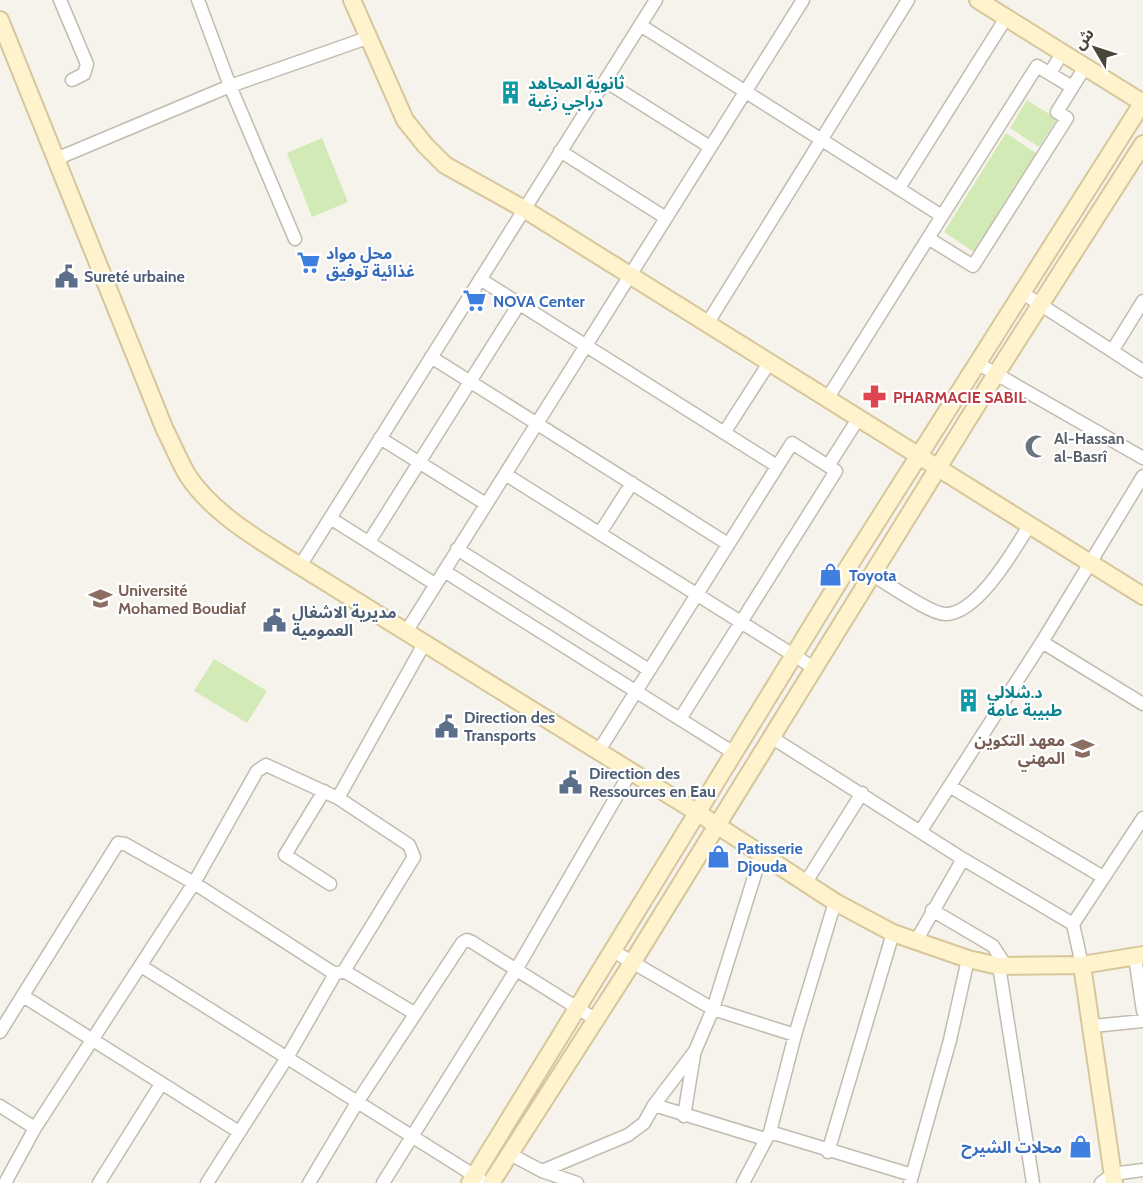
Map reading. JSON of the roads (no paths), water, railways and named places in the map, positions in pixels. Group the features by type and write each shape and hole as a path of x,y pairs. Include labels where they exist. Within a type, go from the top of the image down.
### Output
{"street":[{"path":"60,0 87,64 84,74 72,80"},
{"path":"198,0 230,86 295,239"},
{"path":"352,0 405,120 445,165 524,209 938,467 1090,565 1143,596"},
{"path":"300,566 656,0"},
{"path":"405,632 801,4 788,0"},
{"path":"707,324 908,0"},
{"path":"481,1181 576,1009 1021,292 1143,103 978,0"},
{"path":"899,188 1006,18"},
{"path":"0,20 165,430 189,477 241,527 630,773 698,813 835,902 893,933 968,959 1002,966 1082,965 1139,956 1143,1011"},
{"path":"640,25 942,216"},
{"path":"56,159 230,86 367,38"},
{"path":"1050,73 1063,52"},
{"path":"827,399 1037,66 1072,87"},
{"path":"928,238 973,266 1067,118 1057,112 1085,67"},
{"path":"605,81 710,147"},
{"path":"481,1181 510,1154 632,963 996,374 1143,144"},
{"path":"560,151 666,218"},
{"path":"480,279 777,466"},
{"path":"1021,292 1143,371"},
{"path":"1112,351 1143,301"},
{"path":"369,542 519,304"},
{"path":"431,357 728,544"},
{"path":"724,433 769,363"},
{"path":"977,363 1143,458"},
{"path":"828,466 858,418"},
{"path":"380,438 486,504"},
{"path":"598,752 792,443 836,471 680,719"},
{"path":"505,474 814,668"},
{"path":"920,832 1042,642 1143,476"},
{"path":"600,533 632,483"},
{"path":"330,518 435,584"},
{"path":"872,575 935,612 954,613 977,598 1000,573 1029,526"},
{"path":"457,549 649,670"},
{"path":"444,571 734,753"},
{"path":"1042,642 1143,704"},
{"path":"338,798 424,644"},
{"path":"771,737 920,832 1073,924"},
{"path":"4,1183 35,1128 194,883 257,771 262,766 271,767 338,798 409,845 414,857 207,1183"},
{"path":"383,1183 411,1134 516,970 630,773"},
{"path":"951,787 1103,877"},
{"path":"324,791 285,855 330,884"},
{"path":"806,882 862,793"},
{"path":"1143,818 1073,924 1093,1026 1109,1180 1143,1170"},
{"path":"0,1032 118,843 125,844 194,883 339,973 414,1013"},
{"path":"684,1116 695,1052 713,1009 761,855"},
{"path":"916,941 963,858"},
{"path":"743,1183 767,1136 835,902"},
{"path":"932,910 993,946 1002,966 1033,1183"},
{"path":"828,1152 893,933"},
{"path":"309,1183 414,1013 462,943 467,940 595,1019"},
{"path":"613,951 713,1009 795,1035"},
{"path":"654,1105 684,1116 828,1152 911,1179 950,1040 968,959"},
{"path":"141,966 288,1056 481,1181"},
{"path":"23,996 239,1132"},
{"path":"1093,1026 1143,1020"},
{"path":"542,1171 628,1135 644,1123 654,1105 695,1052"},
{"path":"99,1183 161,1084"},
{"path":"0,1106 35,1128"},
{"path":"510,1154 542,1171 577,1183"}],"place":[{"name":"ثانوية المجاهد دراجي زغبة","path":"510,92"},
{"name":"محل مواد غذائية توفيق","path":"308,262"},
{"name":"Sureté urbaine","path":"66,276"},
{"name":"NOVA Center","path":"475,301"},
{"name":"PHARMACIE SABIL","path":"875,397"},
{"name":"Al-Hassan al-Basrî","path":"1036,447"},
{"name":"Toyota","path":"831,575"},
{"name":"Université Mohamed Boudiaf","path":"100,599"},
{"name":"مديرية الاشغال العمومية","path":"274,621"},
{"name":"د.شلالي طبيبة عامة","path":"969,701"},
{"name":"Direction des Transports","path":"446,726"},
{"name":"معهد التكوين المهني","path":"1083,749"},
{"name":"Direction des Ressources en Eau","path":"571,782"},
{"name":"Patisserie Djouda","path":"719,857"},
{"name":"محلات الشيرح","path":"1080,1147"}]}
